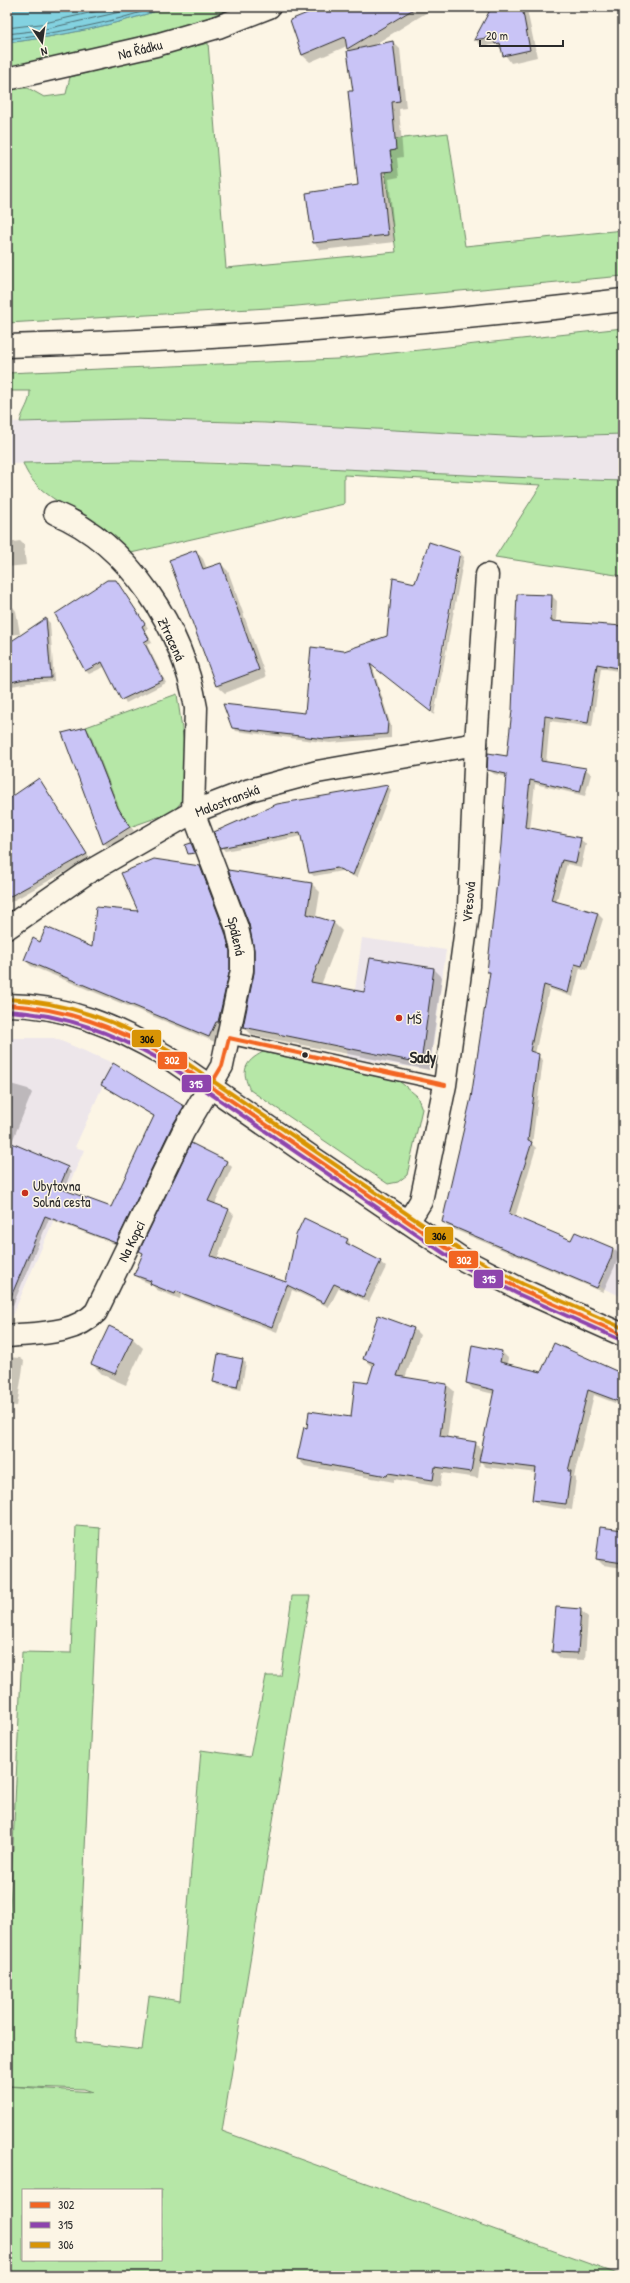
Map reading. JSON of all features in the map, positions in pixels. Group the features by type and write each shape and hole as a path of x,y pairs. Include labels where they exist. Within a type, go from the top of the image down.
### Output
{"street":[{"name":"Na Řádku","path":"7,79 156,45 218,27 269,7"},
{"path":"7,346 133,341 349,328 623,300"},
{"name":"Ztracená","path":"55,513 73,520 106,544 141,584 177,643 193,691 196,708 193,812"},
{"name":"Vřesová","path":"408,1222 421,1201 445,1085 469,906 476,744 487,575"},
{"name":"Malostranská","path":"7,928 85,874 193,812 250,790 317,772 476,744"},
{"name":"Spálená","path":"193,812 237,928 242,950 242,970 229,1038 222,1066 210,1086"},
{"path":"7,1005 58,1010 103,1023 148,1045 408,1222 490,1274 623,1335"},
{"name":"Na Kopci","path":"7,1336 63,1330 78,1326 96,1312 183,1132 210,1086"}],"lane":[{"path":"229,1038 445,1085"}],"shaded area":[{"path":"131,419 368,428 523,437 623,434 623,481 521,479 213,462 131,461 7,464 7,422"},
{"path":"362,938 446,950 430,1070 346,1057"},
{"path":"7,1038 54,1038 113,1063 75,1147 84,1150 7,1328"},
{"path":"623,1230 623,1297 600,1287"}],"green space":[{"path":"168,7 234,7 192,24 7,69 7,43 89,29"},
{"path":"208,43 226,268 396,252 385,171 393,170 390,151 395,139 448,133 465,246 623,230 623,276 286,307 7,323 7,88 28,88 44,97 66,94 70,77"},
{"path":"623,328 623,434 523,437 265,423 131,419 20,422 29,400 30,391 7,391 7,373 337,359"},
{"path":"131,461 623,481 623,576 495,557 541,485 344,475 344,504 131,553 105,529 45,493 28,474 23,463"},
{"path":"177,694 186,757 183,800 173,812 130,827 118,808 86,727"},
{"path":"263,1052 399,1081 417,1096 422,1109 407,1175 398,1182 388,1184 250,1090 245,1072 246,1068 252,1059"},
{"path":"76,1526 100,1528 76,2042 142,2050 149,1996 180,2001 201,1750 250,1757 266,1676 281,1676 292,1596 310,1596 222,2131 623,2276 7,2276 7,2086 7,1974 22,1652 71,1653","holes":["7,2086 84,2089 93,2092"]}],"water":[{"path":"7,7 168,7 89,29 7,43"}],"building":[{"path":"322,7 417,7 347,49 345,37 302,55 290,20"},
{"path":"500,7 522,7 530,50 503,56 500,43 495,44 493,37 474,40 490,10"},
{"path":"393,41 400,101 392,102 396,150 390,151 393,171 382,172 388,235 313,243 306,193 358,185 348,91 353,91 347,51"},
{"path":"429,542 460,552 431,712 370,664 388,722 387,734 325,739 232,728 223,704 305,713 311,647 344,651 387,636 393,578 415,583"},
{"path":"196,550 203,569 221,563 259,670 216,686 169,560"},
{"path":"107,580 116,580 145,624 142,626 149,639 144,642 163,680 121,700 102,662 85,671 55,614"},
{"path":"517,594 552,595 551,621 623,626 623,669 597,664 588,723 545,716 541,761 586,768 580,792 530,780 525,827 581,838 576,863 562,860 551,900 598,913 582,966 575,964 568,993 544,985 530,1051 539,1054 528,1141 532,1142 509,1214 571,1240 575,1232 613,1248 611,1258 597,1288 442,1222 471,1098 490,972 487,972 501,845 506,774 487,770 488,753 507,756 512,710"},
{"path":"46,618 51,678 24,679 7,683 7,644"},
{"path":"86,727 118,808 130,827 103,844 62,733"},
{"path":"39,778 87,854 7,898 7,800"},
{"path":"388,785 353,875 337,868 309,873 300,832 220,848 214,832 277,804"},
{"path":"191,843 195,853 188,854 185,845"},
{"path":"154,859 200,866 225,932 230,951 230,969 218,1022 216,1022 209,1037 24,960 33,938 40,942 46,927 92,947 96,907 138,911 121,873"},
{"path":"228,870 312,883 307,914 334,922 311,982 364,992 370,958 434,968 421,1063 243,1027 254,973 254,950 249,924"},
{"path":"113,1063 184,1106 172,1126 116,1243 45,1216 7,1306 7,1141 68,1167 59,1188 111,1207 154,1116 101,1085"},
{"path":"191,1143 227,1161 208,1201 229,1209 211,1256 286,1282 296,1235 304,1218 348,1239 346,1243 381,1261 363,1297 334,1284 324,1303 287,1285 272,1327 176,1291 175,1294 150,1284 151,1281 134,1275 143,1253 139,1251"},
{"path":"378,1315 414,1328 397,1376 447,1384 440,1436 476,1442 471,1472 435,1467 433,1480 388,1473 387,1476 297,1459 304,1427 307,1428 309,1411 351,1417 355,1381 368,1383 374,1363 363,1359"},
{"path":"109,1326 133,1337 115,1374 91,1364"},
{"path":"554,1343 623,1374 623,1403 588,1390 568,1471 571,1471 566,1504 532,1500 536,1468 479,1461 494,1390 466,1383 472,1345 502,1351 500,1362 541,1372"},
{"path":"218,1354 243,1359 237,1387 213,1382"},
{"path":"600,1527 623,1530 623,1563 596,1559"},
{"path":"556,1607 581,1609 578,1653 552,1652"}],"transit line":[{"name":"306","path":"7,999 50,1004 71,1009 111,1022 150,1040 169,1051 467,1255 523,1284 623,1328"},
{"name":"302","path":"7,1005 50,1010 90,1021 128,1036 166,1056 464,1260 520,1289 623,1335"},
{"name":"315","path":"7,1011 48,1016 88,1027 126,1042 163,1061 461,1265 518,1294 621,1340"},
{"name":"302","path":"210,1086 222,1066 229,1038 445,1085"}],"place":[{"name":"MŠ","path":"399,1018"},
{"name":"Ubytovna Solná cesta","path":"25,1193"}],"district":[{"name":"Sady","path":"423,1057"}]}
